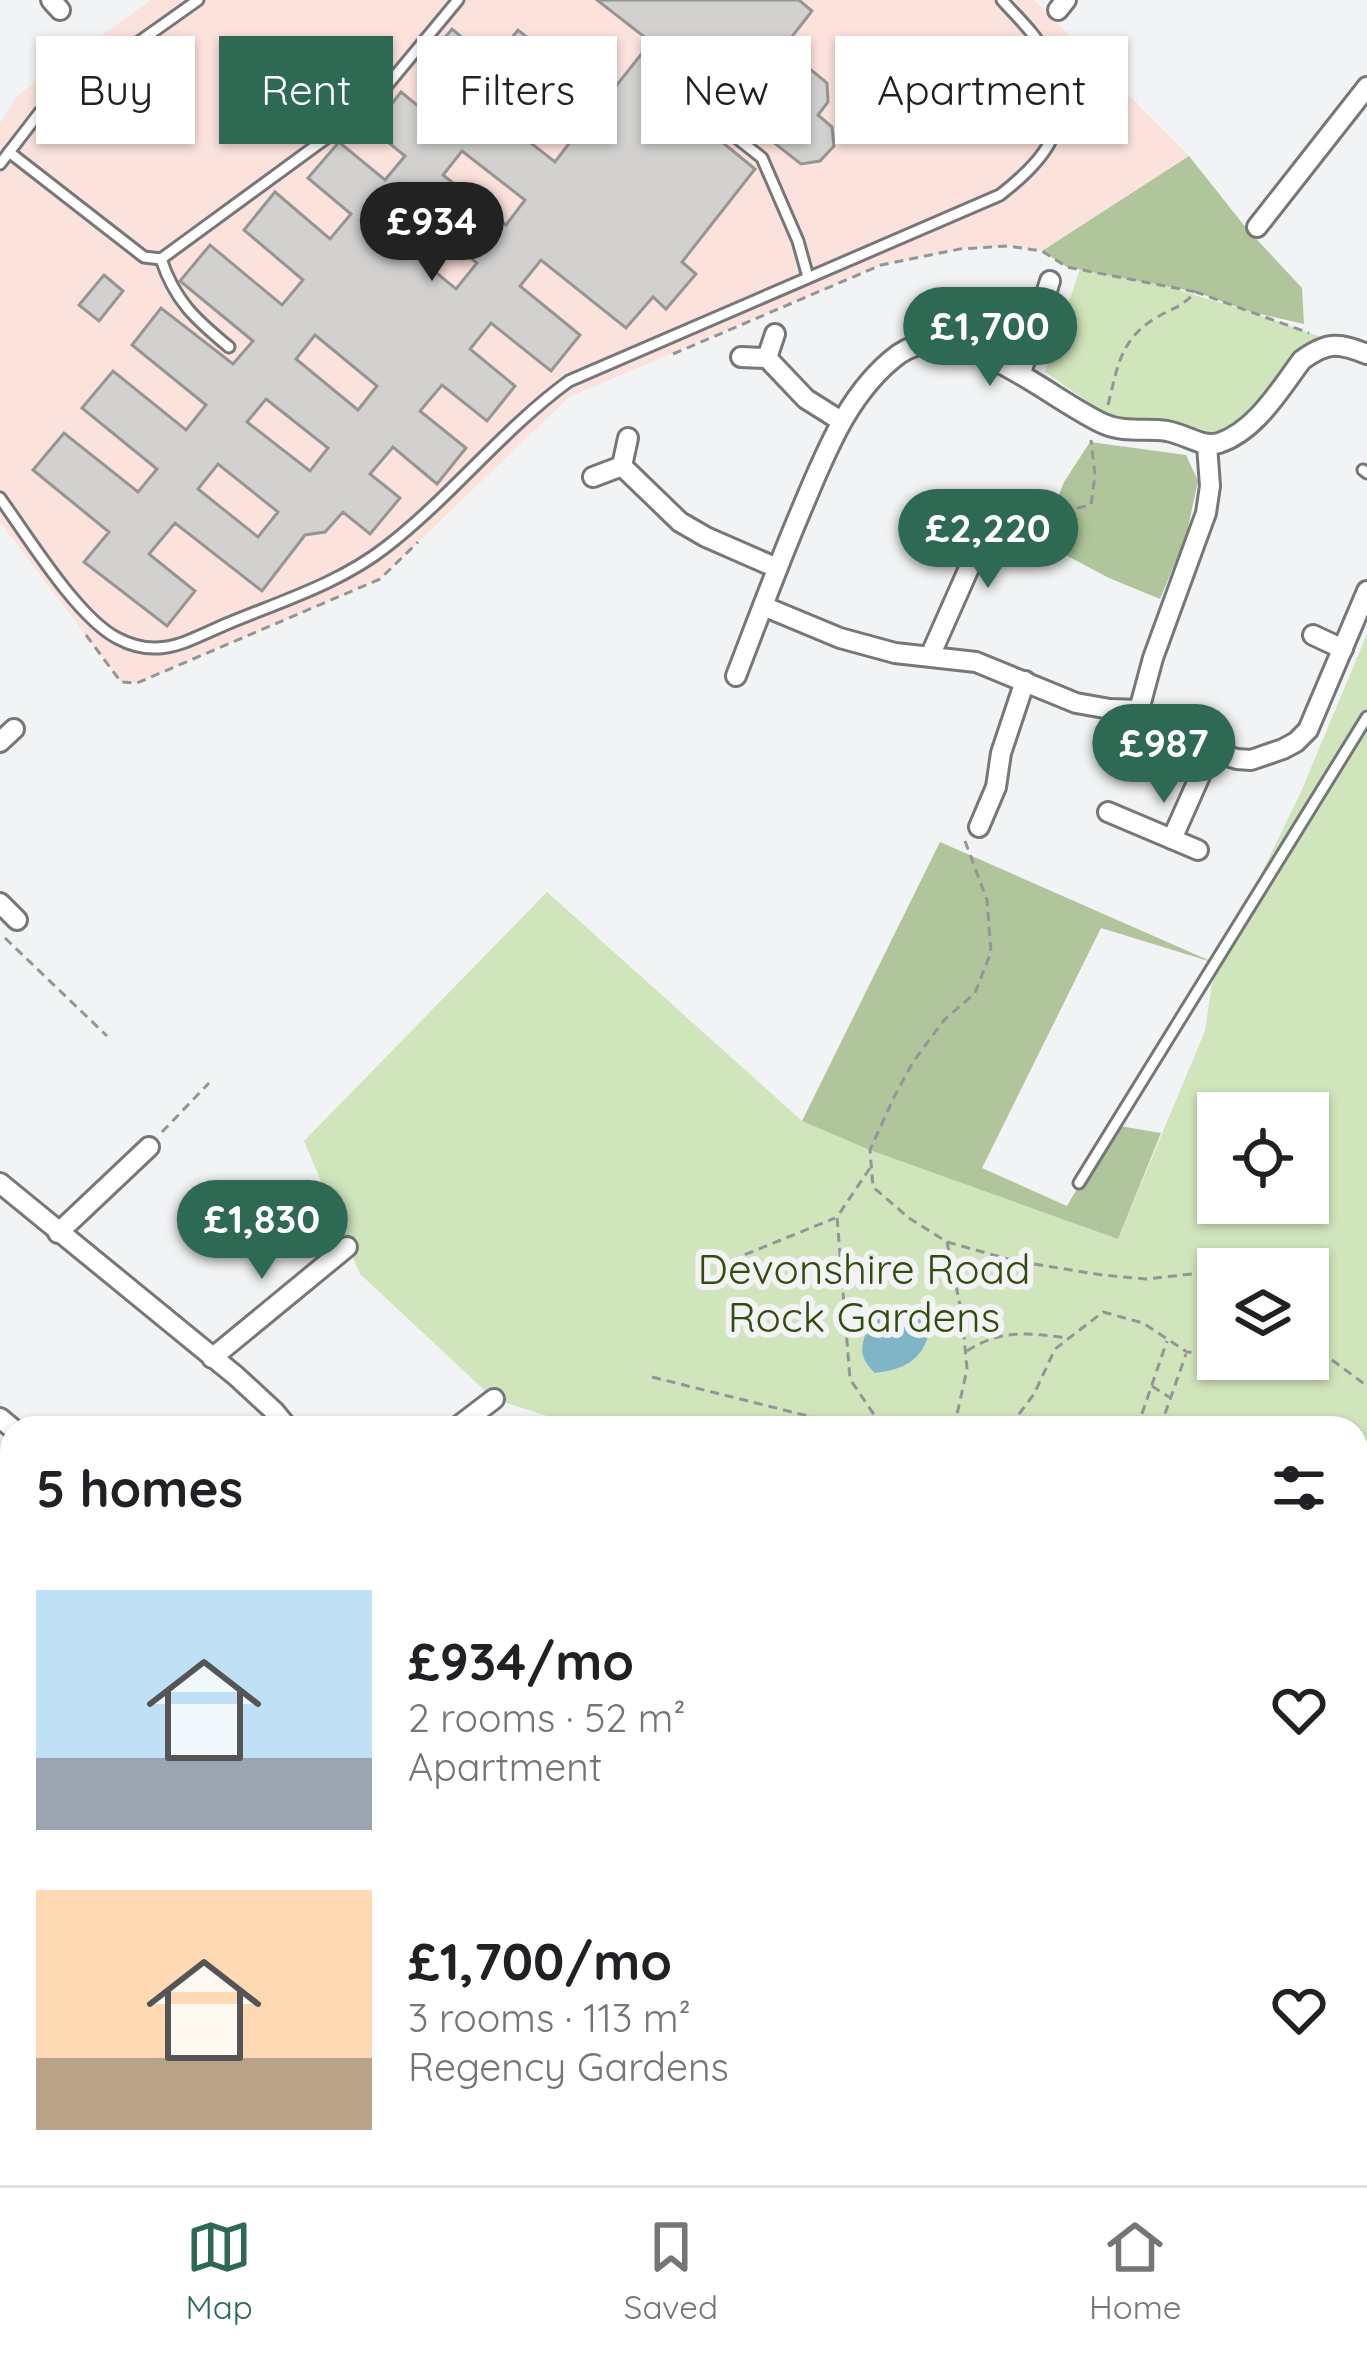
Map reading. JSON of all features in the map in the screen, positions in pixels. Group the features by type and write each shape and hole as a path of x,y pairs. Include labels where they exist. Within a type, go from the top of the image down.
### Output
{"street":[{"path":"1257,227 1367,87"},
{"path":"1021,373 1050,281"},
{"path":"767,358 775,334"},
{"path":"736,676 841,421 876,375 902,352 926,344 952,346 1021,373 1100,423 1166,431 1207,445 1244,429 1311,353 1339,344 1367,355"},
{"path":"741,357 767,358 806,399 841,421"},
{"path":"622,466 628,438"},
{"path":"1139,710 1206,513 1210,486 1207,445"},
{"path":"622,466 680,523 777,568"},
{"path":"592,477 622,466"},
{"path":"930,656 997,505"},
{"path":"763,606 840,638 895,653 976,662 1076,703 1139,710 1210,751 1251,760 1296,742 1308,730 1367,591"},
{"path":"1313,635 1343,649"},
{"path":"971,831 996,787 1001,753 1024,682"},
{"path":"1172,838 1210,751"},
{"path":"1108,812 1198,850"},
{"path":"0,903 17,920"},
{"path":"58,1232 149,1147"},
{"path":"0,1184 236,1376 278,1416"},
{"path":"212,1358 347,1247"},
{"path":"472,1416 494,1400"}],"lane":[{"path":"0,164 40,112 198,0"},
{"path":"9,152 144,257 161,259 351,120 385,88 458,0"},
{"path":"0,499 86,615 112,636 141,649 174,647 346,574 385,548 534,407 569,382 1000,195 1024,177 1042,157 1059,123 1060,95 1045,51 1002,0"},
{"path":"744,144 762,158 798,241 808,277"},
{"path":"161,259 170,284 191,316 229,347"},
{"path":"1078,1183 1367,717"}],"path":[{"path":"657,360 881,265 960,249 1008,246 1042,251 1067,267 1196,292 1339,344"},
{"path":"997,505 1020,514 1045,515 1091,505 1095,475 1090,442 1108,408 1123,348 1153,319 1180,308 1196,292"},
{"path":"81,629 121,682 137,683 380,578 430,530"},
{"path":"971,831 987,900 991,952 975,993 944,1020 903,1080 870,1150 873,1186 946,1243 1015,1261 1102,1274 1146,1279 1197,1277"},
{"path":"17,920 5,938 107,1036"},
{"path":"149,1147 208,1083"},
{"path":"717,1266 837,1217 871,1167"},
{"path":"837,1217 850,1379 875,1416"},
{"path":"946,1243 962,1315 967,1369 957,1416"},
{"path":"1018,1416 1034,1394 1055,1349 1103,1312 1143,1323 1187,1352 1197,1352"},
{"path":"965,1352 981,1342 1020,1331 1069,1338"},
{"path":"1141,1416 1167,1341"},
{"path":"1164,1416 1187,1352"},
{"path":"1329,1358 1367,1386"},
{"path":"652,1377 808,1416"},
{"path":"1151,1386 1171,1398"}],"shaded area":[{"path":"151,0 1034,0 1070,36 835,36 835,144 1128,144 1128,95 1189,156 1042,251 1008,246 960,249 881,265 569,397 380,579 137,683 121,682 0,522 0,123 18,95 36,82 36,144 195,144 195,36 101,36"}],"green space":[{"path":"1189,156 1302,288 1304,324 1196,292 1067,267 1042,251"},
{"path":"1080,269 1165,286 1324,338 1293,357 1257,407 1213,433 1166,419 1125,420 1101,411 1045,372"},
{"path":"1090,442 1186,455 1198,481 1186,537 1160,599 1028,535 1020,515 1052,513 1064,482"},
{"name":"Devonshire Road Rock Gardens","path":"1367,634 1367,1416 547,1416 494,1399 360,1274 304,1141 547,892 802,1121 1118,1239 1205,1031 1212,984"},
{"path":"940,842 1215,963 1101,928 982,1168 1067,1206 1114,1125 1161,1133 1118,1239 802,1121"}],"water":[{"path":"901,1308 913,1309 929,1333 926,1343 910,1362 875,1373 862,1350 869,1324"}],"building":[{"path":"597,0 799,0 812,11 792,36 643,36"},
{"path":"641,55 641,144 725,144 755,169 682,262 696,274 666,309 653,297 626,328 541,260 520,286 580,335 551,371 491,323 470,349 515,386 487,421 442,385 420,411 466,448 437,484 393,447 370,474 400,498 370,534 343,512 325,532 305,535 262,591 175,523 149,554 195,591 167,626 84,562 109,532 33,470 64,433 138,492 157,469 82,408 113,371 186,430 206,405 132,345 161,308 233,364 253,341 180,281 210,245 282,305 303,280 244,230 275,192 330,239 351,214 308,178 341,144 385,180 405,156 390,144 393,102 401,92 417,105 417,144 532,144 555,162 569,144 617,144 617,85","holes":["462,151 525,200 506,225 443,175","415,213 477,263 456,289 394,238","315,335 377,386 358,410 296,359","266,399 328,448 310,471 247,422","218,464 278,512 258,537 198,489"]},
{"path":"811,70 827,83 828,102 818,115 832,127 834,146 820,161 801,164 776,144 811,144"},
{"path":"104,275 123,291 99,321 79,305"}]}
